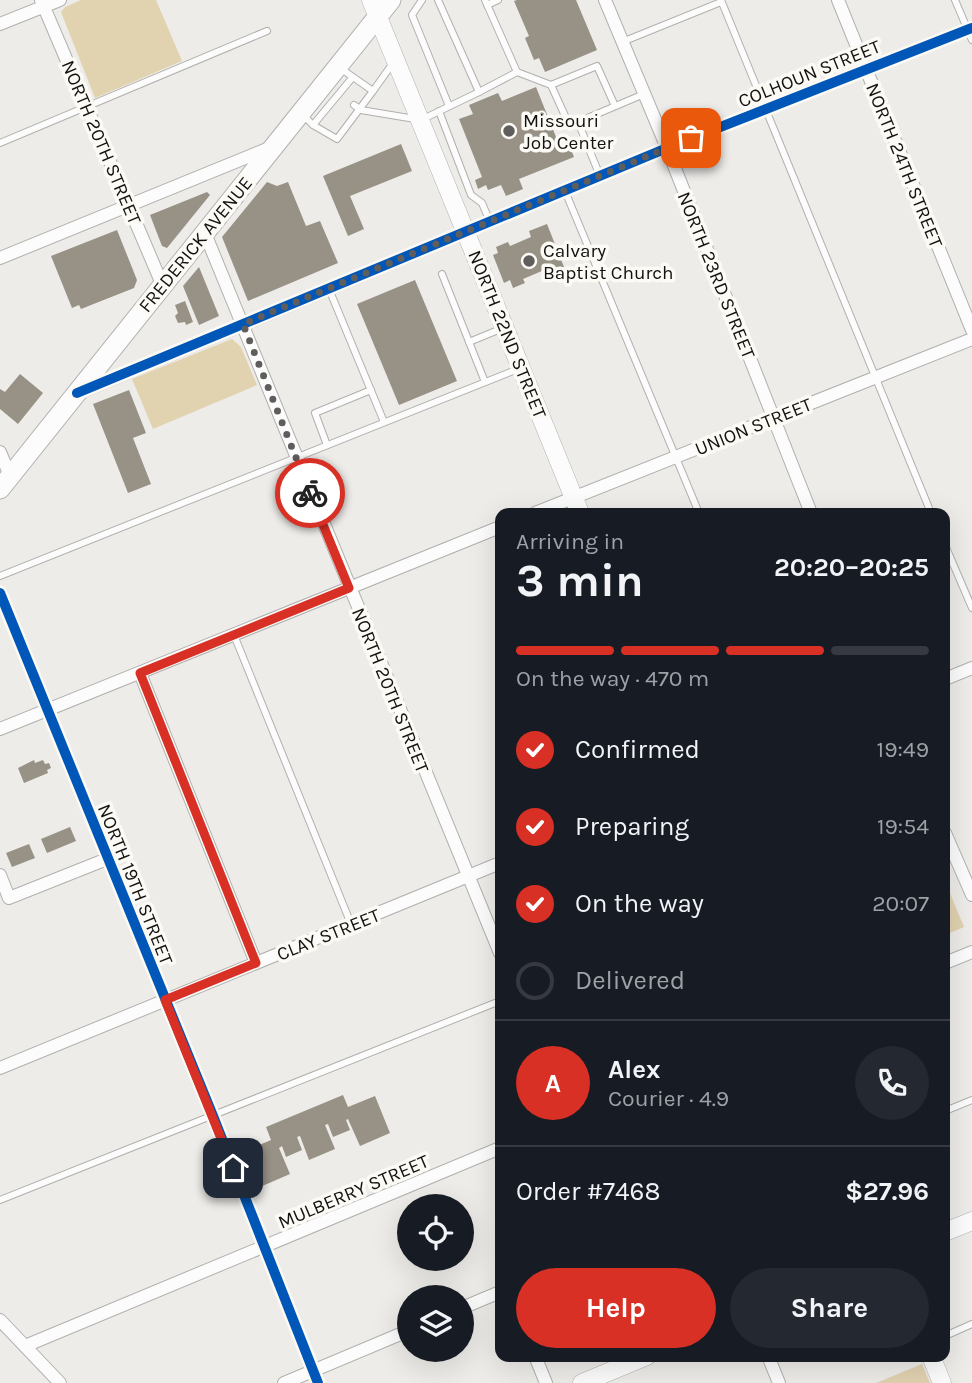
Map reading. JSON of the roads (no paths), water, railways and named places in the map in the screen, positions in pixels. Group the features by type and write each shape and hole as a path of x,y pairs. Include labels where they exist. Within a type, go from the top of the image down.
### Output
{"main road":[{"name":"FREDERICK AVENUE","path":"5,482 274,146 307,119 345,72 375,9 391,0"},
{"name":"NORTH 22ND STREET","path":"375,9 577,505"},
{"path":"950,1230 972,1221"},
{"path":"582,1383 633,1362"},
{"path":"933,1362 942,1383"}],"street":[{"path":"0,24 43,3 60,0"},
{"name":"NORTH 23RD STREET","path":"605,0 667,148 809,508"},
{"name":"NORTH 24TH STREET","path":"838,0 972,330"},
{"name":"NORTH 20TH STREET","path":"43,3 162,284"},
{"name":"COLHOUN STREET","path":"77,393 667,148 866,69 970,33"},
{"path":"0,258 274,146"},
{"name":"NORTH 20TH STREET","path":"204,232 495,941"},
{"name":"UNION STREET","path":"577,505 676,457 972,339"},
{"path":"0,452 5,482"},
{"path":"0,729 495,529"},
{"name":"NORTH 19TH STREET","path":"0,593 316,1377"},
{"path":"950,677 972,668"},
{"path":"140,673 256,963"},
{"path":"950,844 972,895"},
{"path":"0,875 9,898 107,859"},
{"name":"CLAY STREET","path":"0,1068 495,865"},
{"path":"950,961 972,952"},
{"name":"MULBERRY STREET","path":"25,1346 495,1150"},
{"path":"474,1303 495,1294"},
{"path":"0,1320 60,1383"},
{"path":"284,1383 316,1377 397,1336"},
{"path":"537,1362 545,1383"},
{"path":"770,1362 779,1383"}],"lane":[{"path":"422,0 412,16 449,106"},
{"path":"438,0 479,92"},
{"path":"498,0 486,3 517,72 551,85 597,66 615,106"},
{"path":"955,0 970,33"},
{"path":"622,42 721,1 929,508"},
{"path":"0,143 267,31"},
{"path":"307,119 337,139 347,120 373,91 396,59"},
{"path":"307,119 331,108 341,96 345,72 373,91"},
{"path":"357,108 421,120 517,72"},
{"path":"551,85 566,118 578,122 644,94"},
{"path":"439,111 471,195 482,203 490,222"},
{"path":"578,122 600,176"},
{"path":"565,191 697,508"},
{"path":"442,274 485,382"},
{"path":"329,289 384,422"},
{"path":"469,342 505,327"},
{"path":"0,576 522,368"},
{"path":"327,444 315,413 371,390"},
{"path":"950,557 972,608"},
{"path":"234,635 351,924"},
{"path":"0,1200 495,1003"},
{"path":"950,1109 972,1100"},
{"path":"950,1334 972,1324"}],"place":[{"name":"Missouri Job Center","path":"509,131"},
{"name":"Calvary Baptist Church","path":"529,261"}]}
